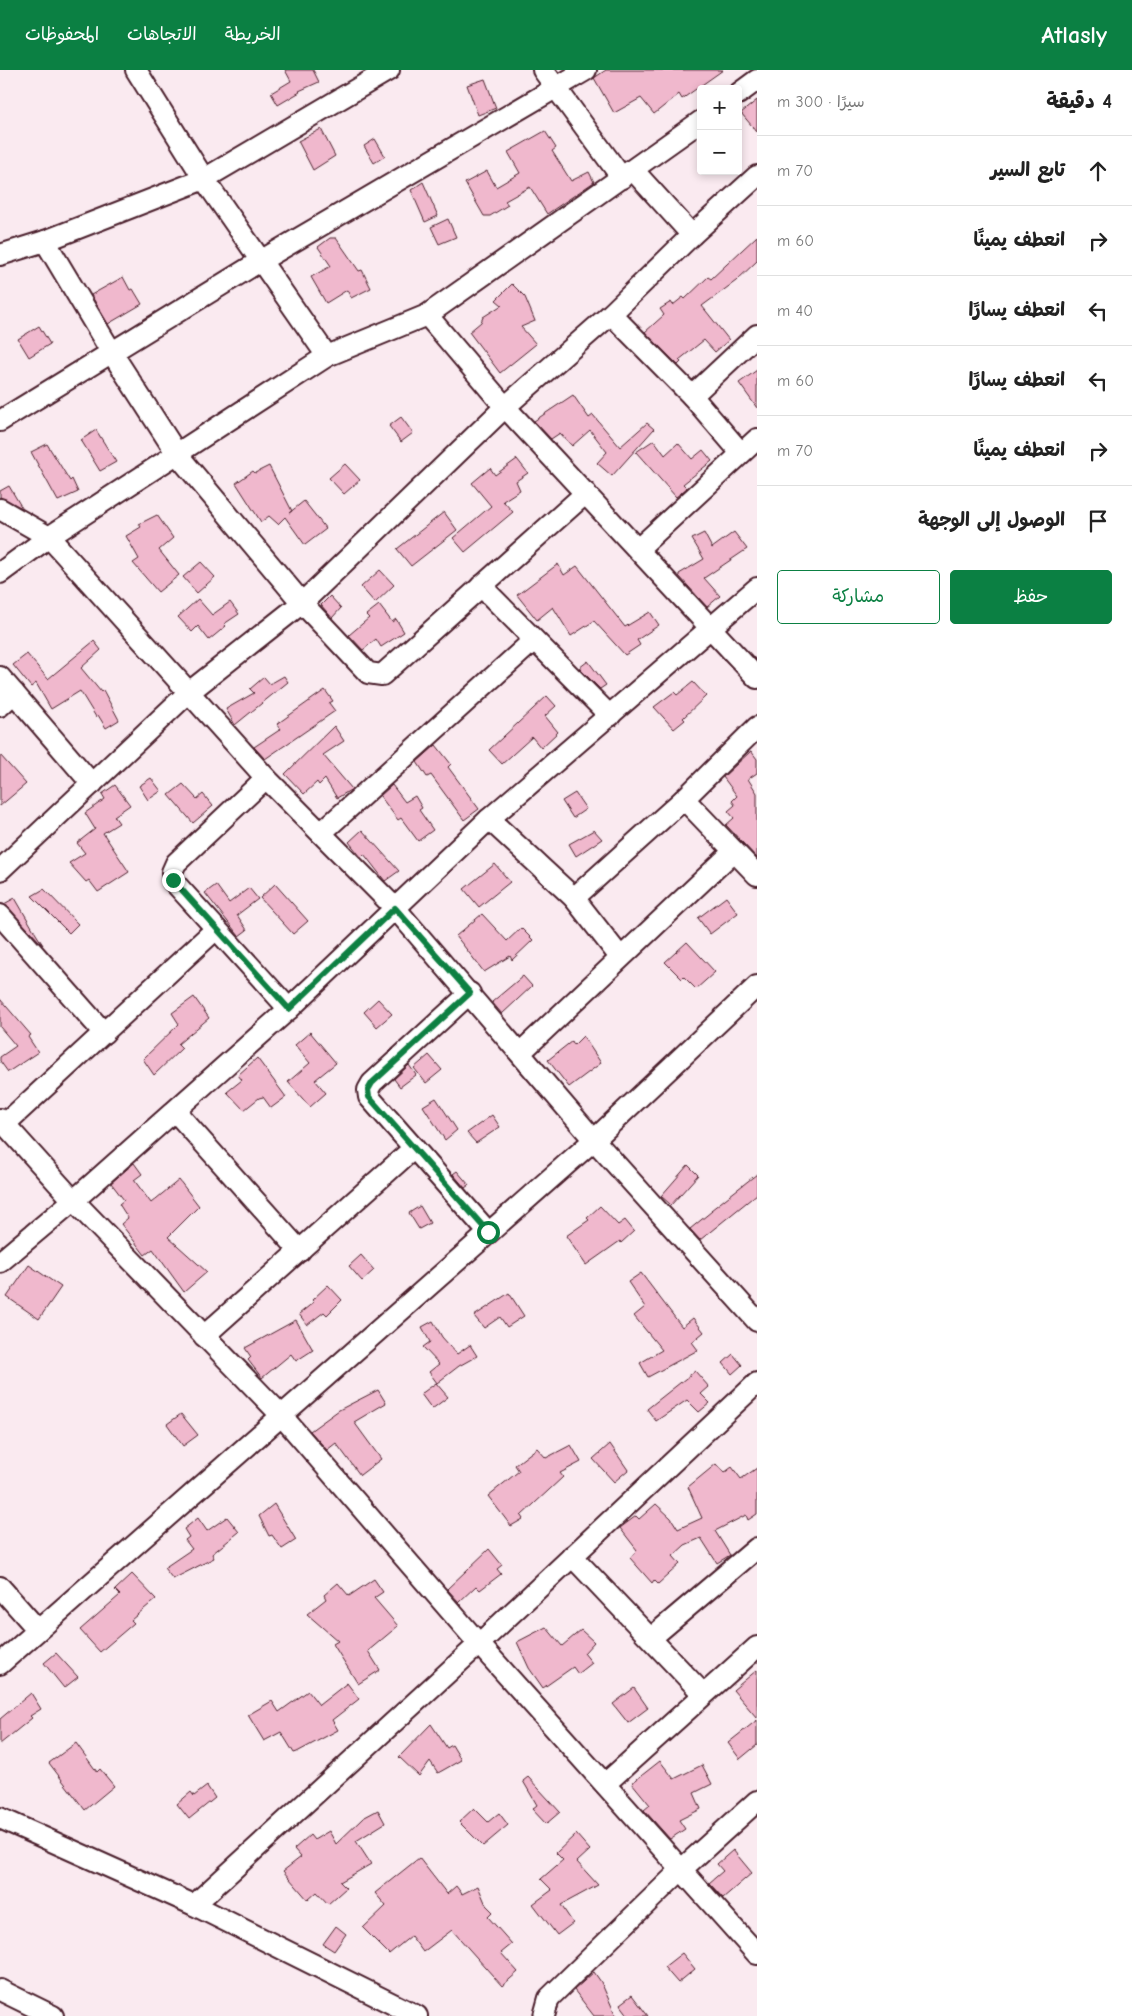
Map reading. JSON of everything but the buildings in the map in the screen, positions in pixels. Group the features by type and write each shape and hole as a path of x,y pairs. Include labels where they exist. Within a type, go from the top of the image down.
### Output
{"street":[{"path":"136,70 204,179 327,356"},
{"path":"0,255 45,241 204,179 388,70"},
{"path":"543,70 555,88 627,174 692,234"},
{"path":"0,421 262,260 586,70"},
{"path":"742,91 757,80"},
{"path":"0,573 49,538 327,356 427,315 697,124"},
{"path":"0,870 188,693 302,603 505,407 611,314 692,234 757,176"},
{"path":"45,241 112,353 177,454 302,603 368,673 382,675 586,493"},
{"path":"611,314 692,396 741,453"},
{"path":"427,315 505,407 757,678"},
{"path":"692,396 754,344"},
{"path":"638,549 757,439"},
{"path":"0,509 49,538 266,778 395,908 470,993 594,1140 757,1321"},
{"path":"481,586 610,716"},
{"path":"0,1262 289,1009 489,818 711,630 757,588"},
{"path":"321,833 534,640"},
{"path":"0,677 7,700 92,784"},
{"path":"574,898 684,799 757,727"},
{"path":"266,778 176,863 172,872 173,880 289,1009"},
{"path":"684,799 757,875"},
{"path":"489,818 574,898 620,957"},
{"path":"520,1053 734,850"},
{"path":"0,915 104,1033"},
{"path":"216,929 104,1033 2,1122 73,1200 281,1415 479,1644 757,1954"},
{"path":"0,1664 594,1140 757,986"},
{"path":"470,993 372,1083 368,1090 369,1097 488,1232"},
{"path":"175,1110 300,1251"},
{"path":"204,1336 414,1148"},
{"path":"194,1905 479,1644 757,1383"},
{"path":"651,1638 757,1548"},
{"path":"572,1556 703,1694"},
{"path":"0,1587 38,1630"},
{"path":"605,1784 757,1647"},
{"path":"544,2016 549,1998 682,1869 757,1801"},
{"path":"0,1818 194,1905 417,2016"},
{"path":"0,1990 53,2016"}],"route":[{"path":"173,880 289,1009 395,908 470,993 372,1083 368,1090 369,1097 488,1232"}]}
